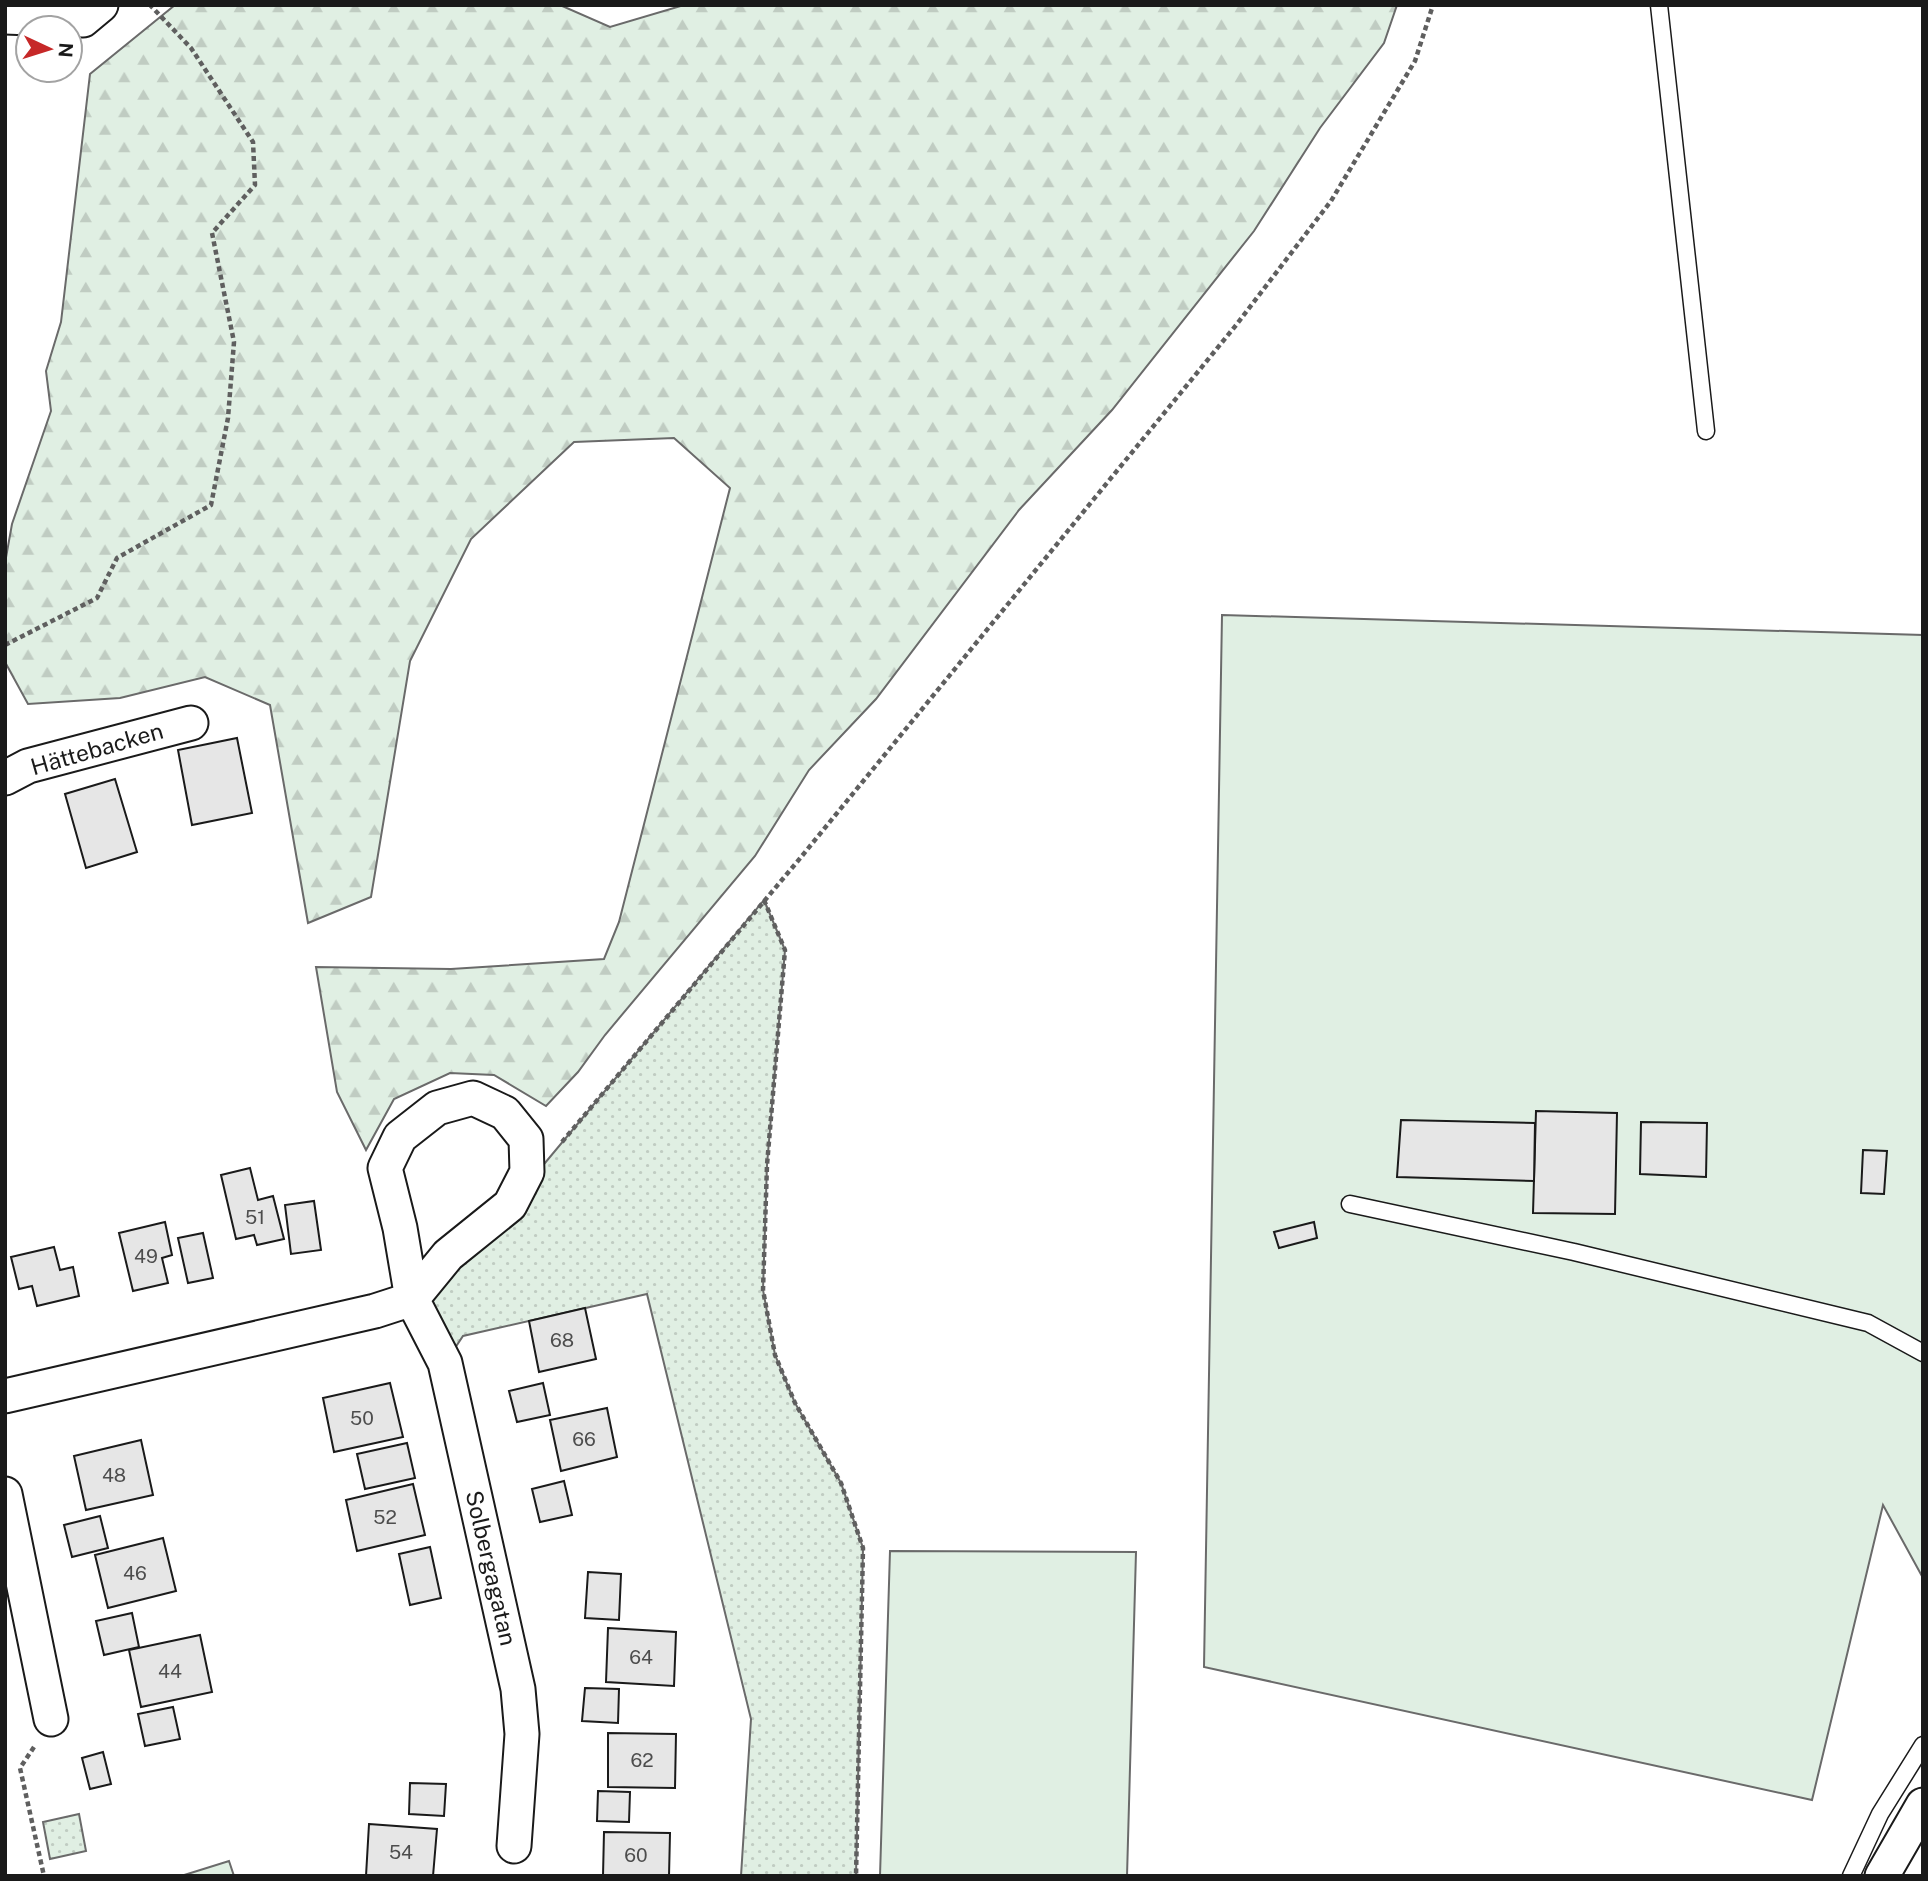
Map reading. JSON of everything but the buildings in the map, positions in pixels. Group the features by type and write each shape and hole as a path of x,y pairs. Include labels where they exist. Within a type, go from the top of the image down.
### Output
{"street":[{"path":"5,17 82,20 101,5"},
{"name":"Hättebacken","path":"5,778 29,766 191,723"},
{"name":"Solbergagatan","path":"412,1299 448,1255 510,1205 527,1172 526,1139 505,1113 473,1098 437,1108 400,1137 385,1168 400,1228 412,1299 445,1363 518,1689 522,1734 514,1846"},
{"path":"5,1395 375,1311 412,1299"},
{"path":"5,1494 51,1719"},
{"path":"1882,1876 1923,1805"}],"lane":[{"path":"1659,5 1706,431"},
{"path":"1349,1204 1574,1252 1868,1323 1923,1353"},
{"path":"1852,1876 1880,1814 1923,1745"}],"path":[{"path":"5,645 97,598 117,558 211,505 228,418 234,342 212,233 255,185 253,142 191,48 149,5"},
{"path":"561,1143 1237,324 1331,201 1415,61 1433,5"},
{"path":"764,900 785,950 767,1165 763,1290 775,1355 795,1403 841,1483 863,1548 856,1876"},
{"path":"44,1876 20,1768 51,1719"}],"green space":[{"path":"175,5 560,5 610,27 684,5 1397,5 1384,43 1320,128 1254,231 1112,410 1019,510 876,699 809,770 755,856 605,1035 578,1072 546,1106 494,1075 450,1073 394,1099 366,1150 337,1092 316,967 451,969 604,959 619,922 730,488 674,438 574,442 471,539 410,661 371,897 308,923 270,705 205,677 120,698 28,704 5,662 5,563 12,524 51,411 46,371 61,322 90,74"},
{"path":"1222,615 1923,635 1923,1578 1883,1505 1812,1800 1204,1667"},
{"path":"764,900 785,950 767,1165 763,1290 775,1355 795,1403 841,1483 863,1548 856,1876 741,1876 751,1719 647,1294 463,1336 445,1363 412,1299 510,1205"},
{"path":"890,1551 1136,1552 1127,1876 880,1876"},
{"path":"79,1814 86,1851 50,1859 43,1822"},
{"path":"229,1861 234,1876 181,1876"}]}
